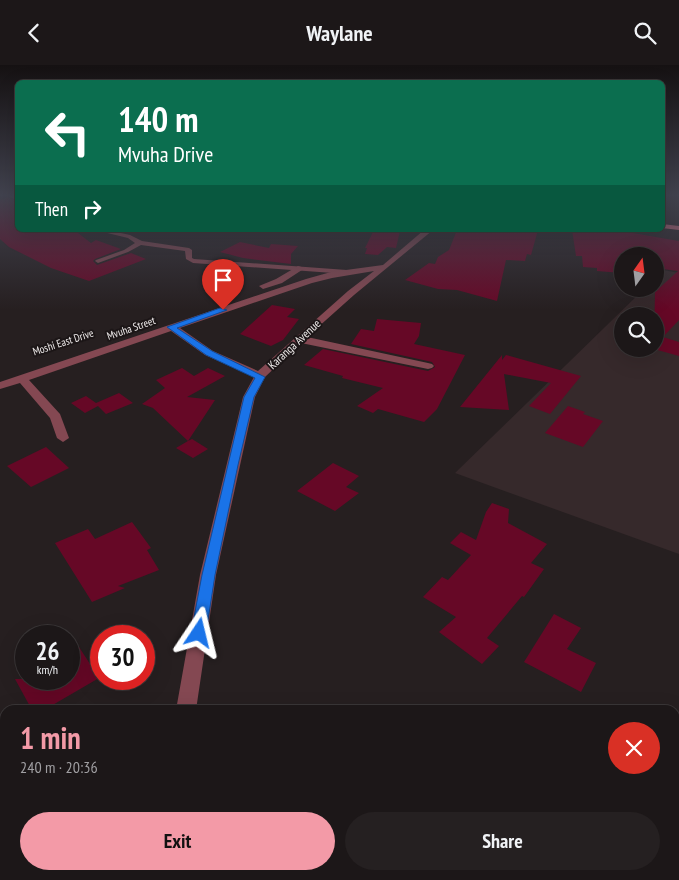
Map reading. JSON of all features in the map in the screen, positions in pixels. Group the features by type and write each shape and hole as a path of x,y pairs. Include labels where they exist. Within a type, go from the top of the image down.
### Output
{"street":[{"name":"Karanga Avenue","path":"187,705 208,575 249,397 260,377 299,339 350,293 424,234"},
{"name":"Mvuha Street","path":"0,386 310,281 347,272 386,266"},
{"name":"Moshi East Drive","path":"0,376 279,281 301,268"},
{"path":"171,327 209,353 260,377"},
{"path":"299,339 428,365"},
{"path":"22,379 56,417 63,438"}],"lane":[{"path":"116,234 130,237 140,243 187,249 189,250 189,259 193,261 347,272"},
{"path":"98,261 126,251 140,243"}],"shaded area":[{"path":"664,270 679,273 679,554 455,473 614,318 614,357 664,357 664,307 626,307 636,297 664,297"}],"building":[{"path":"0,234 79,234 91,243 96,240 121,249 95,259 93,261 97,265 131,253 146,259 89,281 51,268 9,247 0,239"},
{"path":"372,234 399,234 396,248 387,247 378,255 365,254 367,248 365,248"},
{"path":"455,234 537,234 531,255 527,254 525,261 506,260 497,301 457,290 438,289 405,280 429,263 435,264 438,257 449,250"},
{"path":"573,234 638,234 679,241 679,320 664,336 664,307 655,307 655,297 664,297 664,284 678,271 664,269 664,247 614,247 614,272 597,271 597,268 583,267 582,256 576,256"},
{"path":"240,242 269,248 271,244 298,246 291,254 291,264 243,258 220,252"},
{"path":"272,305 295,309 287,317 299,319 283,340 271,346 240,334"},
{"path":"377,319 421,323 419,336 414,344 465,355 437,409 424,422 378,409 373,413 357,406 383,388 342,378 343,376 304,365 323,349 428,371 435,367 432,362 351,344 361,329 374,331"},
{"path":"664,337 679,342 679,356 664,352"},
{"path":"502,355 502,360 506,355 581,376 550,414 529,406 551,383 504,374 509,410 460,407"},
{"path":"182,368 194,376 208,368 225,376 187,397 215,400 188,441 153,408 142,404 165,388 156,380"},
{"path":"119,393 133,403 106,414 98,406 85,413 71,403 86,396 96,403"},
{"path":"568,406 603,421 583,447 545,433"},
{"path":"192,439 208,449 193,458 176,448"},
{"path":"46,447 69,468 31,487 7,466"},
{"path":"333,463 359,476 346,487 359,493 335,511 297,491"},
{"path":"492,503 509,509 508,523 547,544 531,563 544,569 524,597 522,596 487,638 499,646 482,664 439,632 456,617 423,597 442,577 448,580 471,555 450,543 461,532 476,540 486,512"},
{"path":"132,522 151,548 147,550 159,570 118,586 125,588 92,602 55,543 88,529 95,539"},
{"path":"554,614 581,628 567,649 596,663 581,692 524,662"},
{"path":"80,649 90,664 90,683 80,689"},
{"path":"21,690 78,690 53,705 29,705"}],"route":[{"path":"199,633 208,575 232,465 249,397 260,377 209,353 171,327 223,310"}]}
